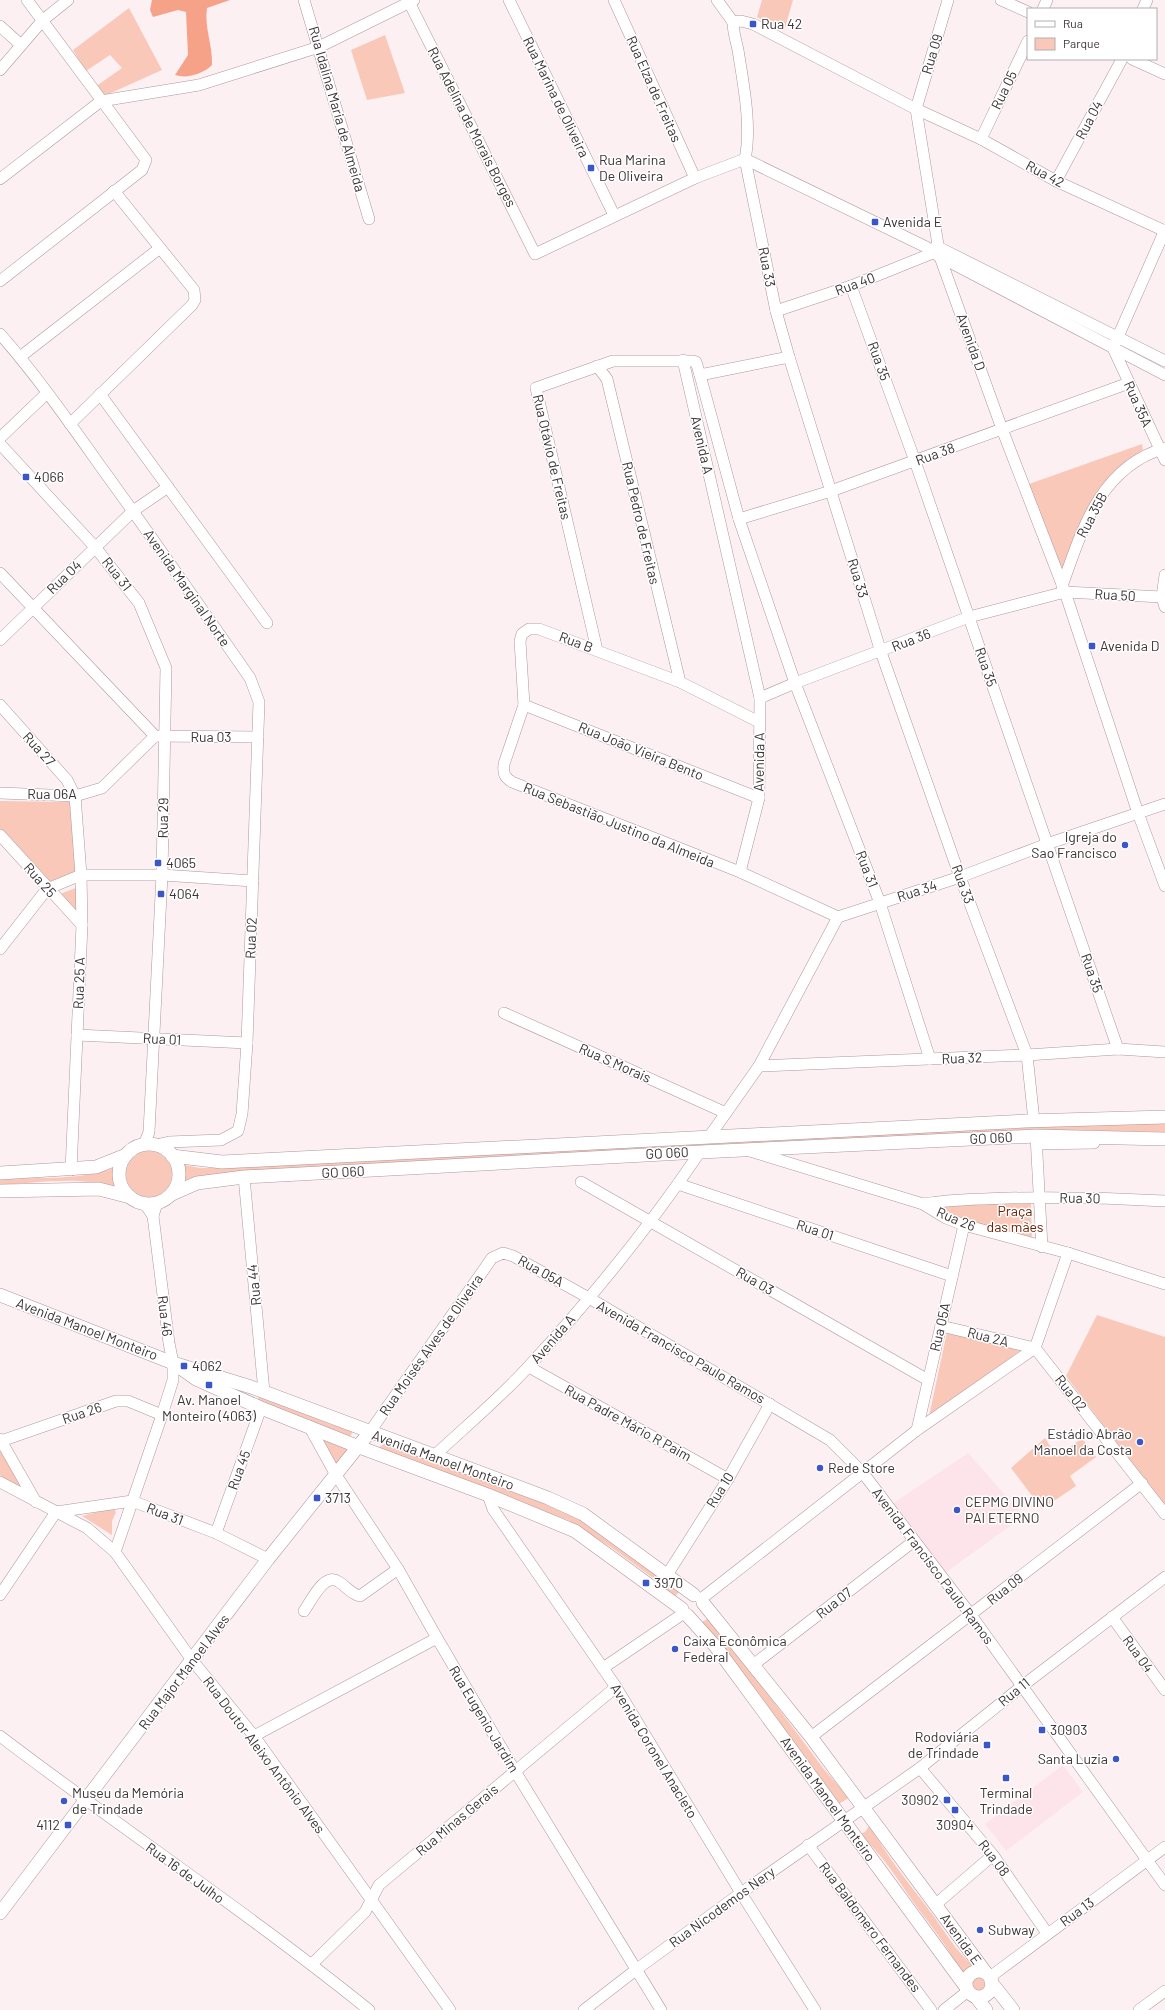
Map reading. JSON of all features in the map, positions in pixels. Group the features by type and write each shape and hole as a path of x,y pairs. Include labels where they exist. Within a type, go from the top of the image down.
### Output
{"main road":[{"name":"GO 060","path":"170,1150 222,1162 1034,1121 1165,1117"},
{"name":"GO 060","path":"172,1194 197,1183 244,1177 747,1150 1113,1137 1165,1139"},
{"path":"0,1191 99,1189 151,1203 165,1199 172,1194 178,1178 178,1168 170,1150 151,1145 132,1149 126,1155 121,1163 119,1173 120,1182 124,1191 130,1197"},
{"path":"0,1173 71,1170 96,1167 126,1155"},
{"name":"Avenida Manoel Monteiro","path":"0,1295 173,1363 264,1392 369,1433 548,1498 583,1514 699,1599 811,1737 935,1905"},
{"name":"Avenida Manoel Monteiro","path":"173,1363 196,1380 261,1408 359,1447 488,1495 575,1531 684,1612 716,1647 970,1992 986,2010"},
{"path":"245,1401 250,1387"},
{"name":"Rua Major Manoel Alves","path":"0,1913 86,1802 268,1559 369,1433"},
{"path":"684,1599 699,1599 702,1611 699,1615 695,1616 684,1612 684,1599"},
{"name":"Avenida E","path":"935,1905 989,1978"},
{"path":"989,1978 989,1991 986,1995 970,1992 968,1977 976,1971 989,1978 1013,2010"}],"street":[{"path":"0,281 142,170 146,160 27,0"},
{"path":"0,70 43,20 68,0"},
{"name":"Rua Idalina Maria de Almeida","path":"304,0 319,46 369,219"},
{"name":"Rua Marina de Oliveira","path":"509,0 614,215"},
{"name":"Rua Elza de Freitas","path":"614,0 695,178"},
{"path":"717,0 733,22"},
{"name":"Rua 09","path":"916,108 948,0"},
{"path":"1001,0 1027,12"},
{"path":"0,179 101,101 199,85 319,46 410,1"},
{"name":"Rua Adelina de Morais Borges","path":"410,1 535,254 614,215"},
{"name":"Rua 42","path":"733,22 741,21 753,24 916,108 981,139 1056,181 1165,231"},
{"name":"Rua 33","path":"733,22 733,32 738,48 745,109 748,145 746,158 776,311 881,652 960,877 1027,1055 1034,1121"},
{"path":"0,26 21,45"},
{"name":"Rua 05","path":"981,139 1027,44"},
{"name":"Rua 04","path":"1056,181 1121,60"},
{"path":"1134,60 1165,74"},
{"name":"Avenida D","path":"916,108 935,251 1063,589 1138,812 1165,886"},
{"path":"614,215 695,178 746,158 999,283 1118,336 1165,361"},
{"path":"70,424 192,305 195,300 194,290 114,191"},
{"path":"1113,348 1165,231"},
{"path":"20,357 160,248"},
{"name":"Rua 40","path":"776,311 851,286 935,251"},
{"path":"999,283 1113,348 1165,375"},
{"name":"Rua 35","path":"851,286 915,461 1118,1049"},
{"name":"Avenida Marginal Norte","path":"0,334 20,357 70,424 250,678 259,702 253,881"},
{"name":"Rua 35A","path":"1113,348 1162,449 1165,460"},
{"path":"700,375 789,357"},
{"name":"Avenida A","path":"740,872 758,798 760,698 682,360 696,362 738,519 795,683"},
{"name":"Rua Otávio de Freitas","path":"597,650 536,392 539,386 597,366 617,361 682,360"},
{"path":"607,379 617,361"},
{"name":"Rua Pedro de Freitas","path":"597,366 607,379 680,682"},
{"name":"Rua 38","path":"738,519 831,491 1129,383"},
{"path":"0,438 47,393"},
{"path":"100,394 267,623"},
{"name":"Rua 31","path":"0,444 95,547 138,603 166,668 160,736"},
{"name":"Rua 35B","path":"1063,589 1083,528 1106,488 1136,461 1162,449"},
{"name":"Rua 04","path":"0,640 133,511 168,487"},
{"path":"716,506 734,501"},
{"path":"0,573 160,736"},
{"path":"1164,601 1165,575"},
{"name":"Rua 50","path":"1063,589 1164,601"},
{"name":"Rua 36","path":"760,698 795,683 881,652 969,617 1063,589"},
{"name":"Rua B","path":"503,772 504,764 524,705 520,641 522,634 529,629 539,629 680,682 759,722"},
{"name":"Rua 31","path":"795,683 880,902 930,1059"},
{"name":"Rua 27","path":"0,705 67,780 75,796"},
{"name":"Rua João Vieira Bento","path":"524,705 758,798"},
{"name":"Rua 03","path":"160,736 258,737"},
{"name":"Rua 06A","path":"0,793 75,796 102,788 160,736"},
{"name":"Rua 29","path":"151,1145 148,1132 162,875 160,736"},
{"name":"Rua Sebastião Justino da Almeida","path":"503,772 506,778 512,782 740,872"},
{"name":"Rua 25 A","path":"71,1170 82,925 81,875 75,796"},
{"name":"Rua 34","path":"838,916 960,877 1047,844 1165,804"},
{"name":"Rua 25","path":"0,835 82,925"},
{"path":"710,1137 759,1066 838,916 740,872"},
{"path":"0,949 47,888 81,875 162,875 253,881"},
{"name":"Rua 02","path":"170,1150 221,1140 238,1131 242,1114 247,1043 253,881"},
{"name":"Rua S Morais","path":"504,1012 726,1113"},
{"name":"Rua 01","path":"77,1035 247,1043"},
{"name":"Rua 32","path":"759,1066 1027,1055 1118,1049 1165,1052"},
{"path":"1036,1140 1042,1247"},
{"name":"Rua 26","path":"747,1150 923,1204 946,1218 964,1225 1068,1253 1165,1284"},
{"name":"Avenida A","path":"434,1456 529,1367 589,1298 651,1221 700,1152"},
{"name":"Rua 44","path":"244,1177 264,1392"},
{"name":"Rua 03","path":"581,1182 594,1191 651,1221 928,1380"},
{"name":"Rua 01","path":"678,1184 952,1276"},
{"name":"Rua 30","path":"923,1204 948,1199 1040,1197 1112,1198 1165,1202"},
{"name":"Rua 46","path":"115,1552 173,1380 173,1363 169,1343 151,1203"},
{"name":"Rua 05A","path":"917,1430 964,1225"},
{"name":"Rua 05A","path":"492,1258 503,1253 513,1256 589,1298"},
{"path":"699,1599 917,1430 1035,1348 1068,1253"},
{"name":"Rua Moisés Alves de Oliveira","path":"369,1433 492,1258"},
{"name":"Avenida Francisco Paulo Ramos","path":"589,1298 830,1440 863,1473 971,1615 1021,1687 1165,1885"},
{"name":"Rua 2A","path":"941,1326 1035,1348"},
{"name":"Rua 02","path":"1035,1348 1165,1514"},
{"name":"Rua Padre Mário R Paim","path":"529,1367 728,1478"},
{"name":"Rua 26","path":"1,1440 116,1401 128,1401 162,1416"},
{"name":"Rua 10","path":"667,1575 728,1478 770,1404"},
{"name":"Rua 45","path":"216,1533 261,1408"},
{"name":"Rua Eugenio Jardim","path":"309,1426 336,1475 398,1570 436,1638 515,1771 661,2010"},
{"path":"1,1440 36,1502"},
{"name":"Rua Doutor Aleixo Antônio Alves","path":"0,1482 87,1528 115,1552 192,1660 254,1736 450,2010"},
{"name":"Rua 09","path":"811,1737 1142,1483"},
{"name":"Avenida Coronel Anacleto","path":"488,1495 493,1508 616,1687 741,1893 815,2010"},
{"name":"Rua 31","path":"56,1512 132,1501 216,1533 268,1559"},
{"path":"0,1595 56,1512"},
{"name":"Rua 07","path":"753,1665 914,1541"},
{"path":"304,1611 322,1585 329,1580 338,1580 354,1594 360,1596 398,1570"},
{"name":"Rua 11","path":"864,1808 920,1768 1021,1687 1165,1577"},
{"path":"603,1668 684,1612"},
{"name":"Rua 04","path":"1112,1617 1165,1690"},
{"path":"254,1736 436,1638"},
{"name":"Rua Minas Gerais","path":"312,1964 365,1912 370,1899 379,1885 616,1687"},
{"name":"Rua 16 de Julho","path":"0,1736 86,1802 312,1964 369,2010"},
{"name":"Rua 08","path":"920,1768 993,1855 1047,1934"},
{"name":"Rua Nicodemos Nery","path":"584,2010 637,1969 741,1893 808,1845 864,1808"},
{"name":"Rua Baldomero Fernandes","path":"808,1845 931,2010"},
{"name":"Rua 13","path":"989,1978 1165,1847"},
{"path":"935,1905 993,1855"},
{"path":"1139,2010 1165,1991"},
{"path":"944,2010 970,1992"}],"shaded area":[{"path":"152,0 230,0 207,8 206,15 212,65 195,75 175,75 188,55 186,12 178,10 153,17 150,10"},
{"name":"CEPMG DIVINO PAI ETERNO","path":"968,1453 1024,1516 945,1573 892,1504"},
{"path":"1063,1765 1083,1792 1006,1851 985,1824"}],"green space":[{"path":"762,0 793,0 784,31 757,17"},
{"path":"129,8 162,70 102,97 95,87 122,68 110,55 86,71 73,50"},
{"path":"385,35 405,93 367,100 351,50"},
{"path":"1142,444 1143,450 1103,484 1081,521 1065,572 1058,572 1029,484"},
{"path":"0,801 70,802 76,872 49,882 0,831"},
{"path":"78,887 78,917 60,894"},
{"path":"1089,1124 1165,1124 1165,1132 1057,1130 216,1174 194,1177 183,1181 183,1174 180,1164 200,1168 212,1168"},
{"path":"145,1151 153,1151 162,1155 168,1161 172,1174 168,1187 162,1193 153,1197 145,1197 136,1193 130,1187 126,1178 126,1170 130,1161 136,1155"},
{"path":"119,1166 118,1181 122,1191 108,1186 78,1181 0,1185 0,1179 76,1176 106,1171"},
{"name":"Praça das mães","path":"969,1203 1031,1203 1032,1241 961,1221 933,1207"},
{"name":"Estádio Abrão Manoel da Costa","path":"1097,1315 1165,1337 1165,1507 1066,1376"},
{"path":"947,1332 1021,1350 928,1421"},
{"path":"261,1396 332,1425 354,1430 349,1438 258,1404 258,1398"},
{"path":"313,1431 347,1449 335,1470"},
{"path":"1045,1438 1057,1457 1082,1438 1096,1457 1070,1476 1076,1486 1042,1509 1011,1468"},
{"path":"386,1444 580,1517 685,1590 678,1593 673,1599 660,1583 612,1548 568,1520 473,1486 379,1448"},
{"path":"0,1450 23,1483 21,1486 14,1486 0,1475"},
{"path":"113,1508 116,1512 112,1521 112,1535 82,1516"},
{"path":"709,1615 823,1768 849,1798 835,1806 699,1623 706,1620"},
{"path":"870,1825 890,1858 935,1917 950,1940 962,1955 975,1967 966,1969 962,1975 946,1947 889,1867 875,1849 859,1834 865,1832"},
{"path":"978,1976 984,1978 986,1984 984,1990 978,1992 972,1990 970,1984 972,1978"}],"place":[{"name":"Rua 42","path":"753,24"},
{"name":"Rua Marina De Oliveira","path":"591,168"},
{"name":"Avenida E","path":"875,222"},
{"name":"4066","path":"26,477"},
{"name":"Avenida D","path":"1092,646"},
{"name":"Igreja do Sao Francisco","path":"1125,845"},
{"name":"4065","path":"158,863"},
{"name":"4064","path":"161,894"},
{"name":"4062","path":"184,1366"},
{"name":"Av. Manoel Monteiro (4063)","path":"209,1385"},
{"name":"Estádio Abrão Manoel da Costa","path":"1140,1442"},
{"name":"Rede Store","path":"820,1468"},
{"name":"3713","path":"317,1498"},
{"name":"CEPMG DIVINO PAI ETERNO","path":"957,1510"},
{"name":"3970","path":"646,1583"},
{"name":"Caixa Econômica Federal","path":"675,1649"},
{"name":"30903","path":"1042,1730"},
{"name":"Rodoviária de Trindade","path":"987,1745"},
{"name":"Santa Luzia","path":"1116,1759"},
{"name":"Terminal Trindade","path":"1006,1778"},
{"name":"30902","path":"947,1800"},
{"name":"Museu da Memória de Trindade","path":"64,1801"},
{"name":"30904","path":"955,1810"},
{"name":"4112","path":"68,1825"},
{"name":"Subway","path":"980,1930"}]}
